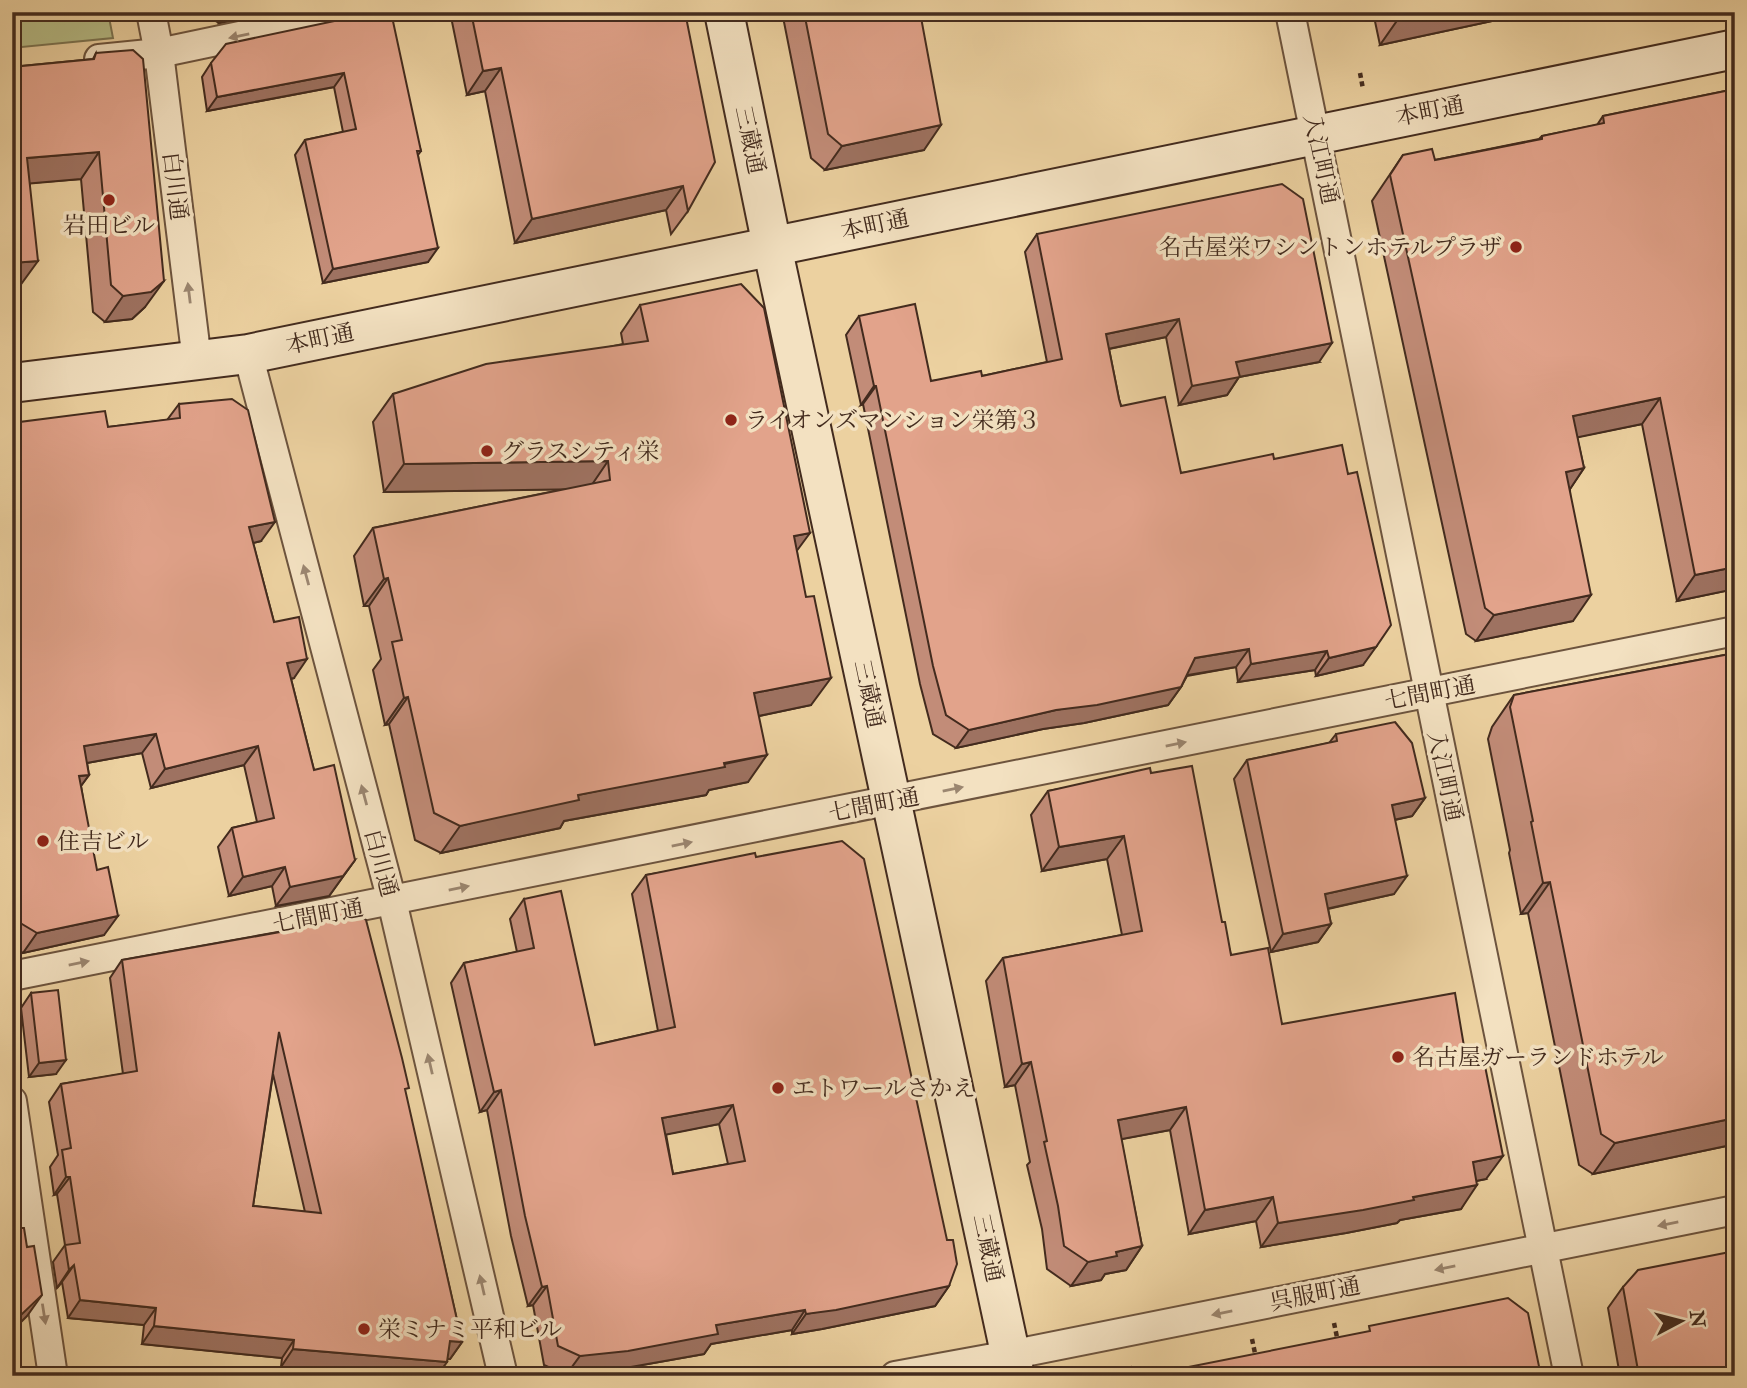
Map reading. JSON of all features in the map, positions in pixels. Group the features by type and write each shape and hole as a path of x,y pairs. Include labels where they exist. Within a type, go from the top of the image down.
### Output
{"street":[{"name":"白川通","path":"151,12 159,52 197,361"},
{"path":"77,61 159,52 354,12"},
{"name":"三蔵通","path":"723,12 1013,1365"},
{"name":"入江町通","path":"1290,12 1569,1376"},
{"name":"本町通","path":"12,383 248,354 1735,49"},
{"name":"白川通","path":"248,354 392,901 503,1376"},
{"name":"七間町通","path":"12,976 892,802 1735,631"},
{"path":"12,1101 53,1376"},
{"name":"呉服町通","path":"895,1376 1013,1365 1327,1292 1735,1210"}],"path":[{"path":"1327,1292 1340,1353"}],"green space":[{"path":"12,12 108,12 113,38 12,48"}],"building":[{"path":"377,12 391,12 421,151 417,151 438,248 333,269 305,140 356,129 344,73 217,97 211,63 226,44"},
{"path":"471,12 685,12 715,162 688,211 683,186 532,219 501,68 483,71"},
{"path":"804,12 920,12 941,125 842,146 828,134"},
{"path":"133,50 143,59 164,281 151,292 123,296 111,285 99,152 27,158 38,261 12,263 12,67 94,59 96,53"},
{"path":"1735,89 1735,567 1695,575 1660,398 1573,416 1584,468 1566,472 1591,595 1494,615 1485,608 1390,175 1403,155 1432,149 1435,160 1542,139 1542,136 1604,123 1603,116"},
{"path":"1282,184 1303,199 1332,343 1236,362 1240,377 1192,386 1179,319 1106,334 1119,399 1121,406 1165,397 1181,473 1273,454 1274,459 1342,445 1348,474 1357,472 1391,625 1376,647 1329,658 1327,651 1251,664 1249,649 1195,658 1181,687 1097,705 1056,710 969,730 946,715 933,666 876,386 859,316 915,304 931,381 981,371 982,376 1062,359 1037,234"},
{"path":"741,284 764,308 810,533 794,536 806,597 814,596 831,678 754,693 767,755 724,763 725,767 578,795 579,800 460,826 434,813 408,697 404,698 392,642 402,640 388,578 384,579 373,528 610,480 608,461 404,464 393,394 486,364 648,341 640,305"},
{"path":"232,399 248,410 275,522 249,527 274,622 299,617 307,659 287,663 314,770 334,765 355,860 343,876 290,887 285,867 243,877 232,828 274,818 258,746 165,769 156,734 84,746 89,775 79,776 97,870 108,867 118,916 37,933 12,918 12,423 105,411 108,427 180,418 179,404"},
{"path":"1735,653 1735,1118 1615,1143 1601,1134 1550,882 1543,883 1510,707 1514,695"},
{"path":"1395,722 1412,743 1425,798 1392,805 1407,876 1325,894 1331,924 1283,934 1247,760 1337,741 1336,734"},
{"path":"1192,766 1222,922 1225,922 1231,955 1268,948 1282,1024 1455,993 1467,1064 1484,1061 1503,1156 1473,1162 1477,1185 1363,1210 1278,1223 1273,1197 1205,1210 1186,1107 1118,1120 1142,1246 1116,1252 1117,1256 1088,1262 1064,1246 1031,1062 1022,1064 1003,958 1142,931 1124,836 1059,847 1048,791 1150,768 1151,773"},
{"path":"842,841 864,859 947,1240 953,1240 957,1264 949,1286 836,1310 806,1314 805,1310 716,1325 718,1334 628,1351 580,1356 558,1346 547,1286 542,1287 525,1216 501,1090 494,1092 464,963 534,948 524,899 561,891 595,1045 675,1027 646,875 755,853 756,857","holes":["733,1105 745,1161 673,1174 662,1118"]},
{"path":"350,910 366,920 409,1088 405,1089 462,1342 450,1341 447,1362 293,1349 294,1340 154,1326 156,1308 80,1300 74,1265 69,1270 65,1245 80,1243 70,1177 66,1177 62,1150 71,1148 61,1084 137,1071 122,960 297,929 295,921","holes":["279,1032 321,1213 253,1206"]},
{"path":"58,990 66,1060 39,1063 31,993"},
{"path":"12,1194 17,1228 24,1228 27,1247 34,1246 42,1295 21,1315 12,1314"},
{"path":"1735,1251 1735,1376 1639,1376 1623,1287 1638,1270"},
{"path":"1508,1298 1528,1313 1541,1376 1143,1376 1370,1331 1369,1326"},
{"path":"1131,1367 1133,1376 1107,1376 1110,1372"}],"place":[{"name":"岩田ビル","path":"109,200"},
{"name":"名古屋栄ワシントンホテルプラザ","path":"1516,247"},
{"name":"ライオンズマンション栄第３","path":"731,420"},
{"name":"グラスシティ栄","path":"487,451"},
{"name":"住吉ビル","path":"43,841"},
{"name":"名古屋ガーランドホテル","path":"1398,1057"},
{"name":"エトワールさかえ","path":"778,1088"},
{"name":"栄ミナミ平和ビル","path":"364,1329"}]}
